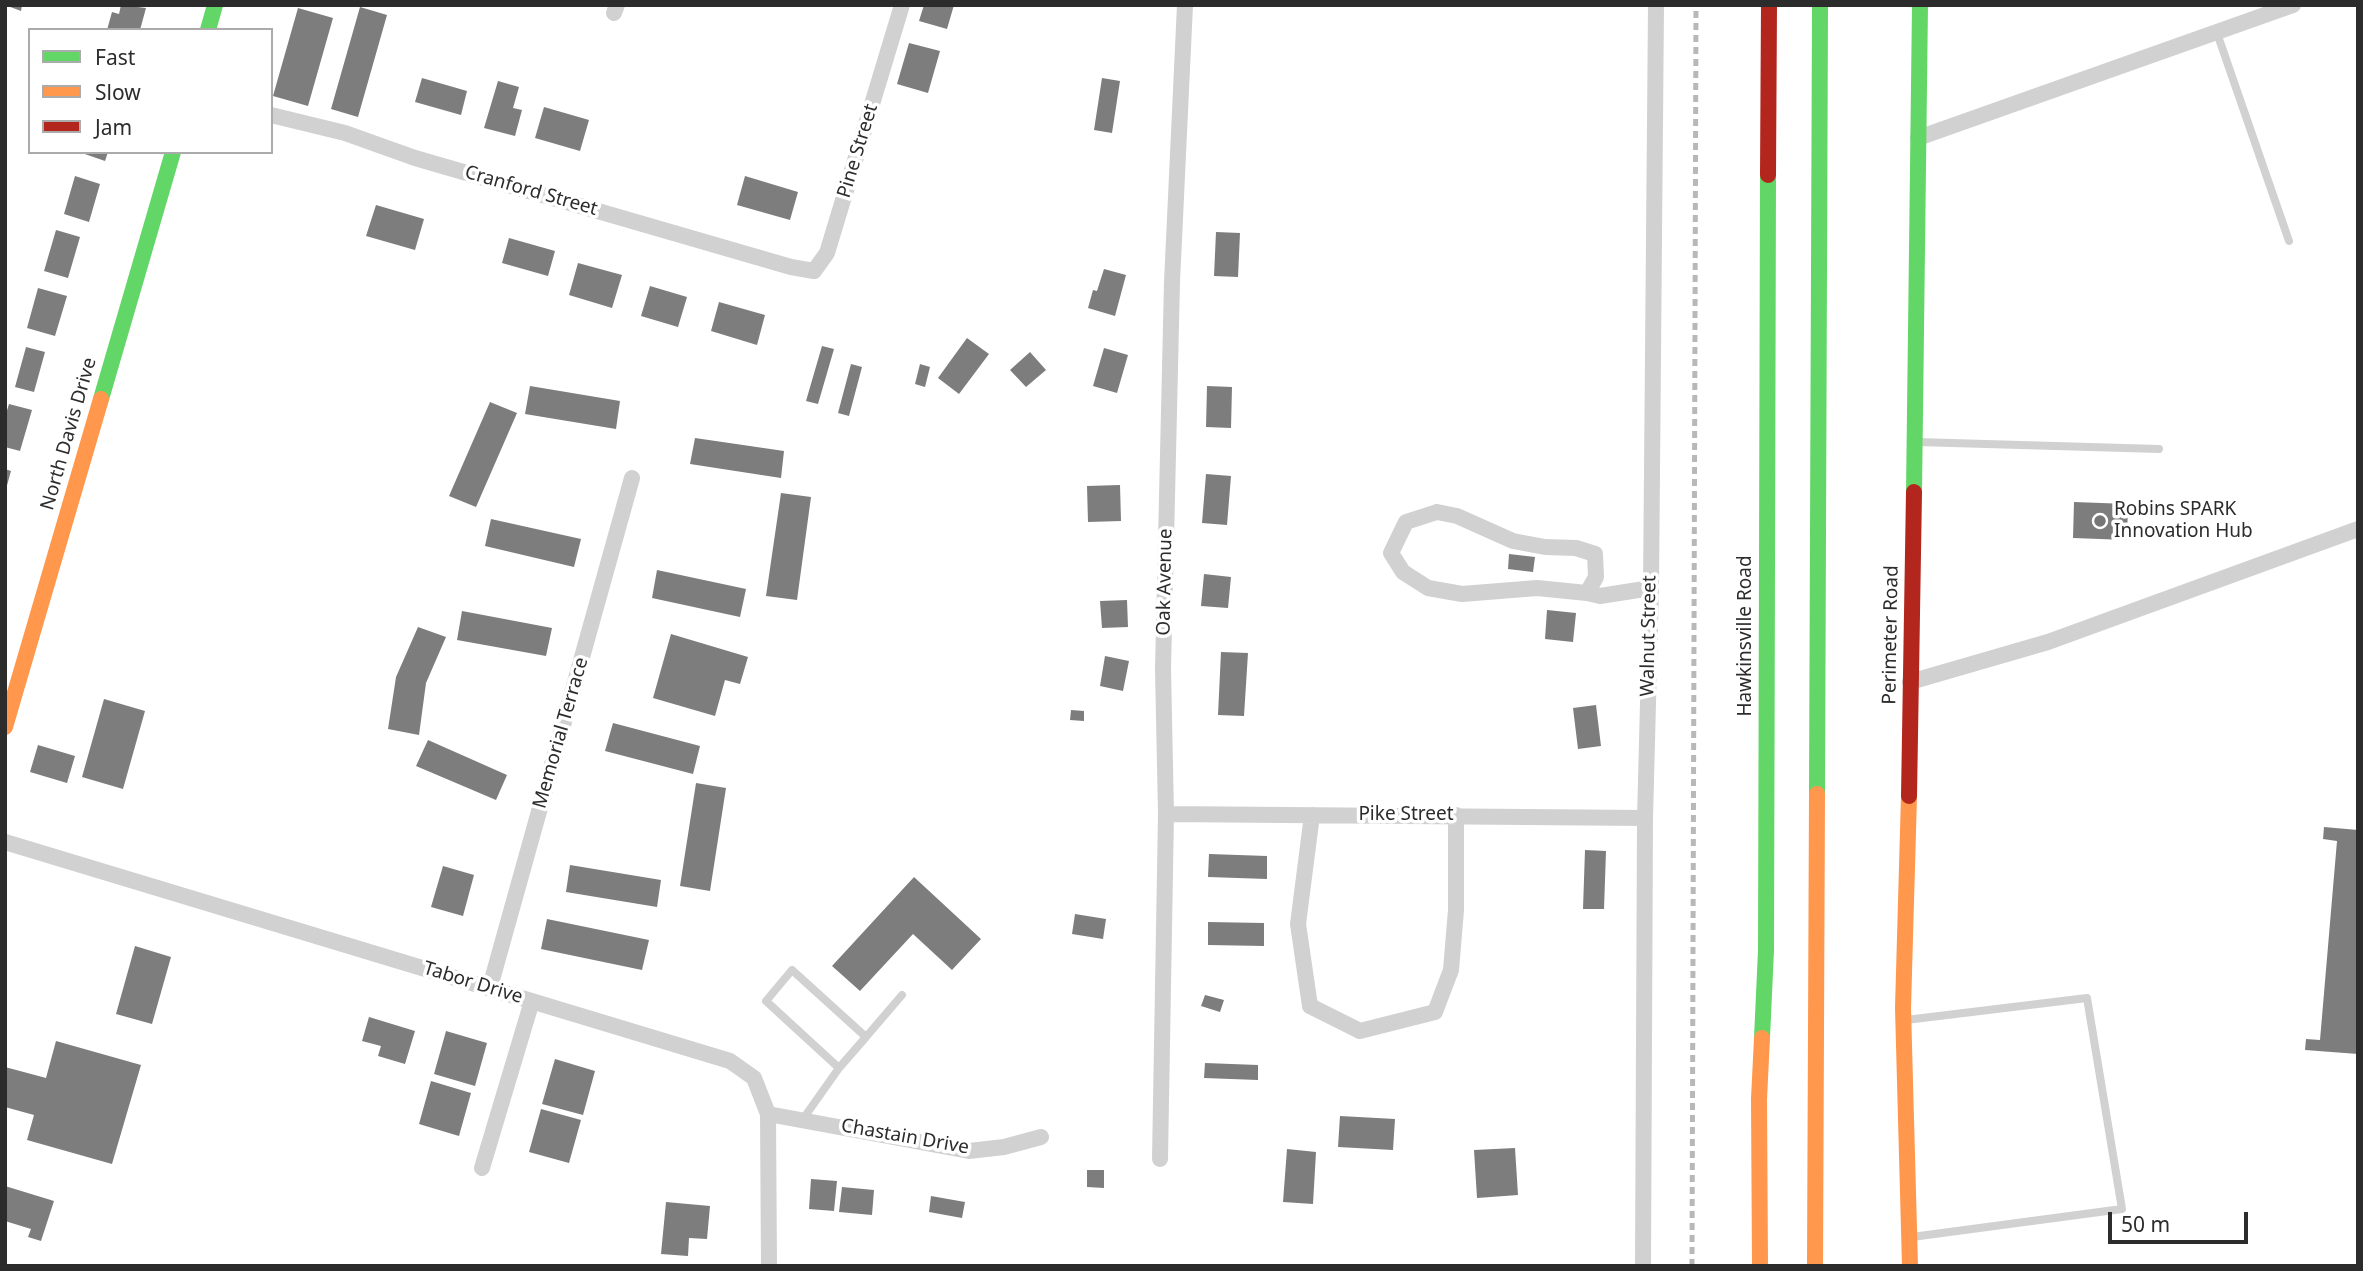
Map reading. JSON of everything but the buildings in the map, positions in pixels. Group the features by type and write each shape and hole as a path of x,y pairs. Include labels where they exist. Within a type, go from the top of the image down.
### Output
{"main road":[{"path":"209,28 215,5"},
{"name":"Hawkinsville Road","path":"1760,1266 1759,1099 1766,936 1769,5"},
{"path":"1815,1266 1820,5"},
{"name":"Perimeter Road","path":"1910,1266 1903,1021 1911,682 1920,5"},
{"name":"North Davis Drive","path":"5,727 172,154"}],"street":[{"name":"Pine Street","path":"790,267 814,271 827,253 902,5"},
{"name":"Oak Avenue","path":"1160,1159 1166,814 1163,669 1171,310 1185,5"},
{"name":"Walnut Street","path":"1643,1266 1645,818 1651,588 1656,5"},
{"path":"1918,138 2293,5"},
{"name":"Cranford Street","path":"273,115 345,133 415,158 790,267"},
{"name":"Memorial Terrace","path":"490,987 632,478"},
{"path":"1587,593 1596,577 1595,554 1576,548 1545,547 1513,541 1457,516 1437,512 1406,522 1391,553 1403,572 1428,588 1462,594 1537,588 1600,596 1651,588"},
{"path":"1911,682 2048,642 2358,529"},
{"name":"Pike Street","path":"1166,814 1645,818"},
{"path":"1312,815 1298,924 1310,1006 1360,1031 1435,1012 1451,970 1456,910 1456,815"},
{"name":"Tabor Drive","path":"5,842 730,1060 754,1078 768,1114 769,1266"},
{"path":"482,1168 532,1001"},
{"name":"Chastain Drive","path":"768,1114 970,1151 1004,1147 1041,1137"}],"lane":[{"path":"2217,33 2289,241"},
{"path":"1914,442 2160,449"},
{"path":"839,1068 766,1001 792,970 866,1037"},
{"path":"803,1119 839,1068 902,995"},
{"path":"1903,1021 2087,998 2122,1209 1910,1238"}],"railway":[{"path":"1692,1266 1696,5"}],"traffic: fast":[{"path":"209,28 215,5"},
{"path":"1817,794 1820,5"},
{"path":"1914,492 1920,5"},
{"path":"101,399 172,154"},
{"path":"1762,1038 1766,950 1768,175"}],"traffic: slow":[{"path":"5,727 101,399"},
{"path":"1815,1266 1817,794"},
{"path":"1909,796 1903,1008 1910,1266"},
{"path":"1760,1266 1759,1099 1762,1038"}],"traffic: jam":[{"path":"1768,175 1769,5"},
{"path":"1909,796 1914,492"}],"place":[{"name":"Robins SPARK Innovation Hub","path":"2100,521"}]}
